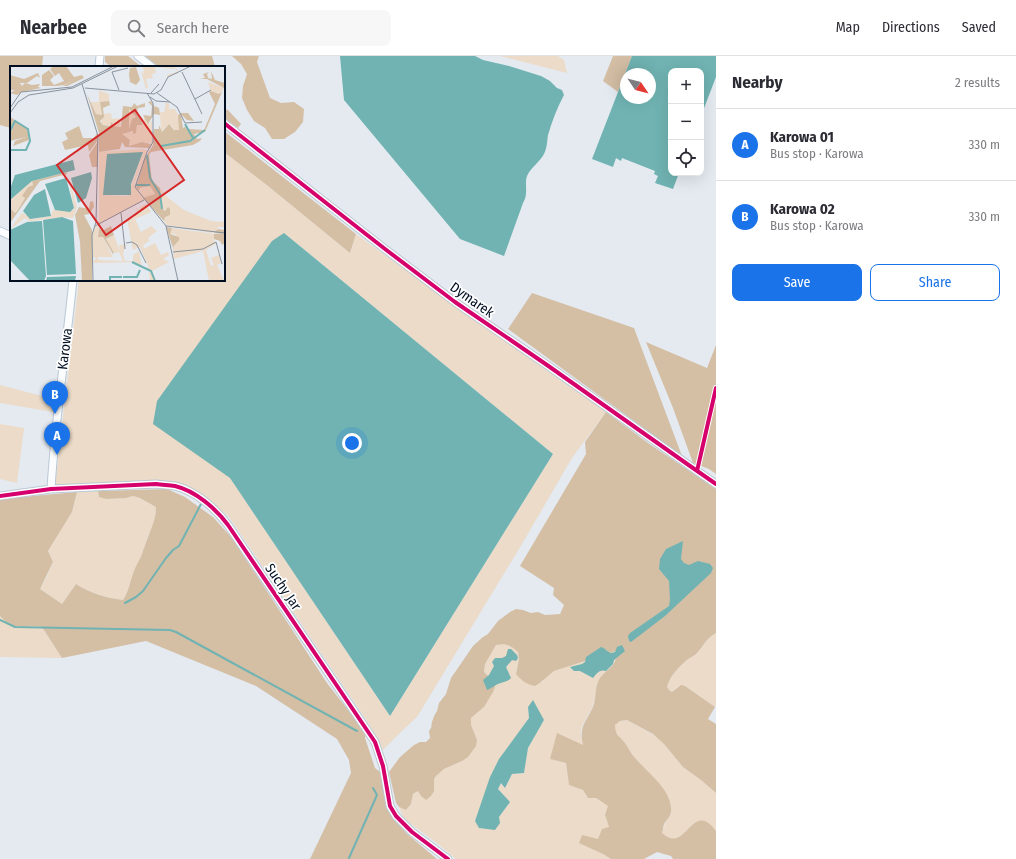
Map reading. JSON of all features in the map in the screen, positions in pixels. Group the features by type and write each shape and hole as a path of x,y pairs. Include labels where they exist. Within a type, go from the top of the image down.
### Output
{"street":[{"path":"99,66 100,56"},
{"path":"138,56 151,66"},
{"name":"Dymarek","path":"225,124 455,302 716,484"},
{"path":"0,230 10,235"},
{"name":"Karowa","path":"51,489 57,415 73,281"},
{"name":"Suchy Jar","path":"0,496 51,489 156,484 176,486 190,492 210,506 228,525 375,742 383,766 390,806 396,816 412,832 448,859"}],"shaded area":[{"path":"0,56 43,56 42,66 10,66 10,128 0,125"},
{"path":"105,56 128,56 141,66 111,66 105,62"},
{"path":"145,56 212,56 215,66 196,65 158,66"},
{"path":"232,56 259,56 257,62 270,98 281,103 294,102 304,109 303,122 295,132 284,139 272,139 265,128 254,121 242,98 243,86 247,74 241,64"},
{"path":"500,56 558,56 564,60 567,73"},
{"path":"613,56 632,56 627,68 620,68 620,87 618,92 603,81"},
{"path":"225,109 228,110 241,124 238,128 225,119"},
{"path":"225,132 356,234 350,253 225,153"},
{"path":"225,153 350,253 356,234 480,324 606,412 572,458 522,544 417,717 383,750 369,724 229,517 206,497 182,484 155,480 55,485 79,281 225,281","holes":["284,233 553,454 390,716 230,478"]},
{"path":"532,293 634,328 682,456 508,329"},
{"path":"646,342 707,368 716,345 716,474 709,469 693,463 673,408"},
{"path":"0,385 53,399 53,412 0,403"},
{"path":"606,412 648,443 716,489 716,633 707,640 696,654 688,659 679,668 670,679 667,687 672,692 681,685 685,686 715,707 708,719 716,724 716,793 683,767 664,744 653,734 627,720 620,721 615,725 618,735 634,756 662,787 670,800 671,812 664,824 662,833 670,838 677,838 695,823 701,821 708,823 716,831 716,859 673,859 671,856 657,852 644,859 611,859 579,843 582,835 598,839 602,829 609,827 605,815 608,806 596,798 588,798 583,790 569,785 566,763 550,759 557,733 583,745 583,727 594,704 598,682 613,665 616,657 616,651 554,671 535,686 524,682 516,674 519,659 518,652 508,645 496,645 485,664 484,672 492,680 495,687 484,707 471,718 471,725 477,740 476,746 468,757 444,769 436,776 434,779 434,791 426,800 418,791 413,794 411,804 406,810 399,807 396,803 389,772 400,757 414,745 420,742 426,742 430,738 429,731 439,703 446,694 451,678 473,646 488,634 498,621 516,609 531,613 538,612 545,615 560,614 564,605 553,595 554,588 520,566 586,454 585,442"},
{"path":"0,424 24,428 17,483 0,479"},
{"path":"167,489 185,497 213,517 232,538 327,683 366,733 365,738 375,768 380,772 389,812 406,833 437,859 310,859 351,773 349,760 337,739 256,686 146,641 62,658 42,627 20,627 10,625 0,616 0,499 77,492 72,512 48,551 53,562 40,589 62,604 76,584 98,595 123,600 154,522 156,507 140,498 133,496 126,498 106,499 99,497 98,491"},
{"path":"98,491 99,497 106,499 126,498 133,496 140,498 156,507 155,521 123,600 98,595 76,584 62,604 40,589 53,562 48,551 72,512 77,492"},
{"path":"0,616 10,625 20,627 42,627 62,658 0,657"},
{"path":"716,633 715,707 685,686 677,687 672,692 667,687 672,675 678,668 696,654 707,640"},
{"path":"504,643 518,652 519,659 516,674 542,682 554,671 616,651 614,663 605,672 598,683 593,705 582,727 581,734 583,745 550,759 566,763 569,785 583,790 588,798 596,798 609,806 605,815 609,827 603,854 611,859 456,859 404,819 399,807 406,810 411,804 413,794 418,791 421,796 434,791 434,779 436,776 444,769 462,761 477,740 471,725 471,718 484,707 492,680 484,672 485,664 496,645","holes":["528,707 544,720 528,748 524,773 512,774 505,788 501,783 498,789 510,802 499,817 475,821 500,759 529,718"]},
{"path":"627,720 659,738 683,767 716,793 716,831 715,829 694,823 683,835 676,839 667,837 662,833 671,813 669,798 634,757 626,744 615,733 615,725 620,721"}],"water":[{"path":"340,56 475,56 483,60 541,76 562,90 564,95 551,125 545,152 527,176 525,199 504,256 460,239 344,100"},
{"path":"632,56 716,56 716,77 704,108 704,68 668,68 668,176 678,176 673,189 655,183 658,176 654,174 655,171 622,158 621,161 616,158 613,167 592,159 620,87 620,104 656,104 656,68 627,68"},
{"path":"284,233 553,454 390,716 230,478 153,424 157,401 272,241"},
{"path":"683,541 681,559 684,563 689,565 698,561 710,564 713,568 711,573 665,616 631,642 629,641 628,636 630,633 669,606 669,581 659,569 660,559 666,549"},
{"path":"622,645 625,651 614,660 613,664 606,671 600,671 593,678 580,671 574,671 570,667 582,664 585,662 586,657 601,647 611,653 615,652 617,647"},
{"path":"508,649 511,649 518,658 516,661 512,660 506,667 511,678 487,690 483,680 489,675 494,666 492,662 495,658 502,658 506,656"},
{"path":"533,700 544,720 528,748 524,773 512,774 505,788 501,783 498,789 510,802 499,817 500,823 495,830 479,828 475,821 490,777 499,759 529,718 528,707"}],"waterway":[{"path":"125,603 143,591 166,558 179,546 201,504"},
{"path":"0,620 15,627 170,630 357,731"},
{"path":"349,858 377,795 373,788"}],"cycle path":[{"path":"225,124 455,302 716,484"},
{"path":"697,471 716,388"},
{"path":"0,496 51,489 156,484 183,488 205,501 228,525 375,742 383,766 390,806 396,816 412,832 448,859"}],"place":[{"name":"Karowa 02","path":"55,414"},
{"name":"Karowa 01","path":"57,455"}]}
